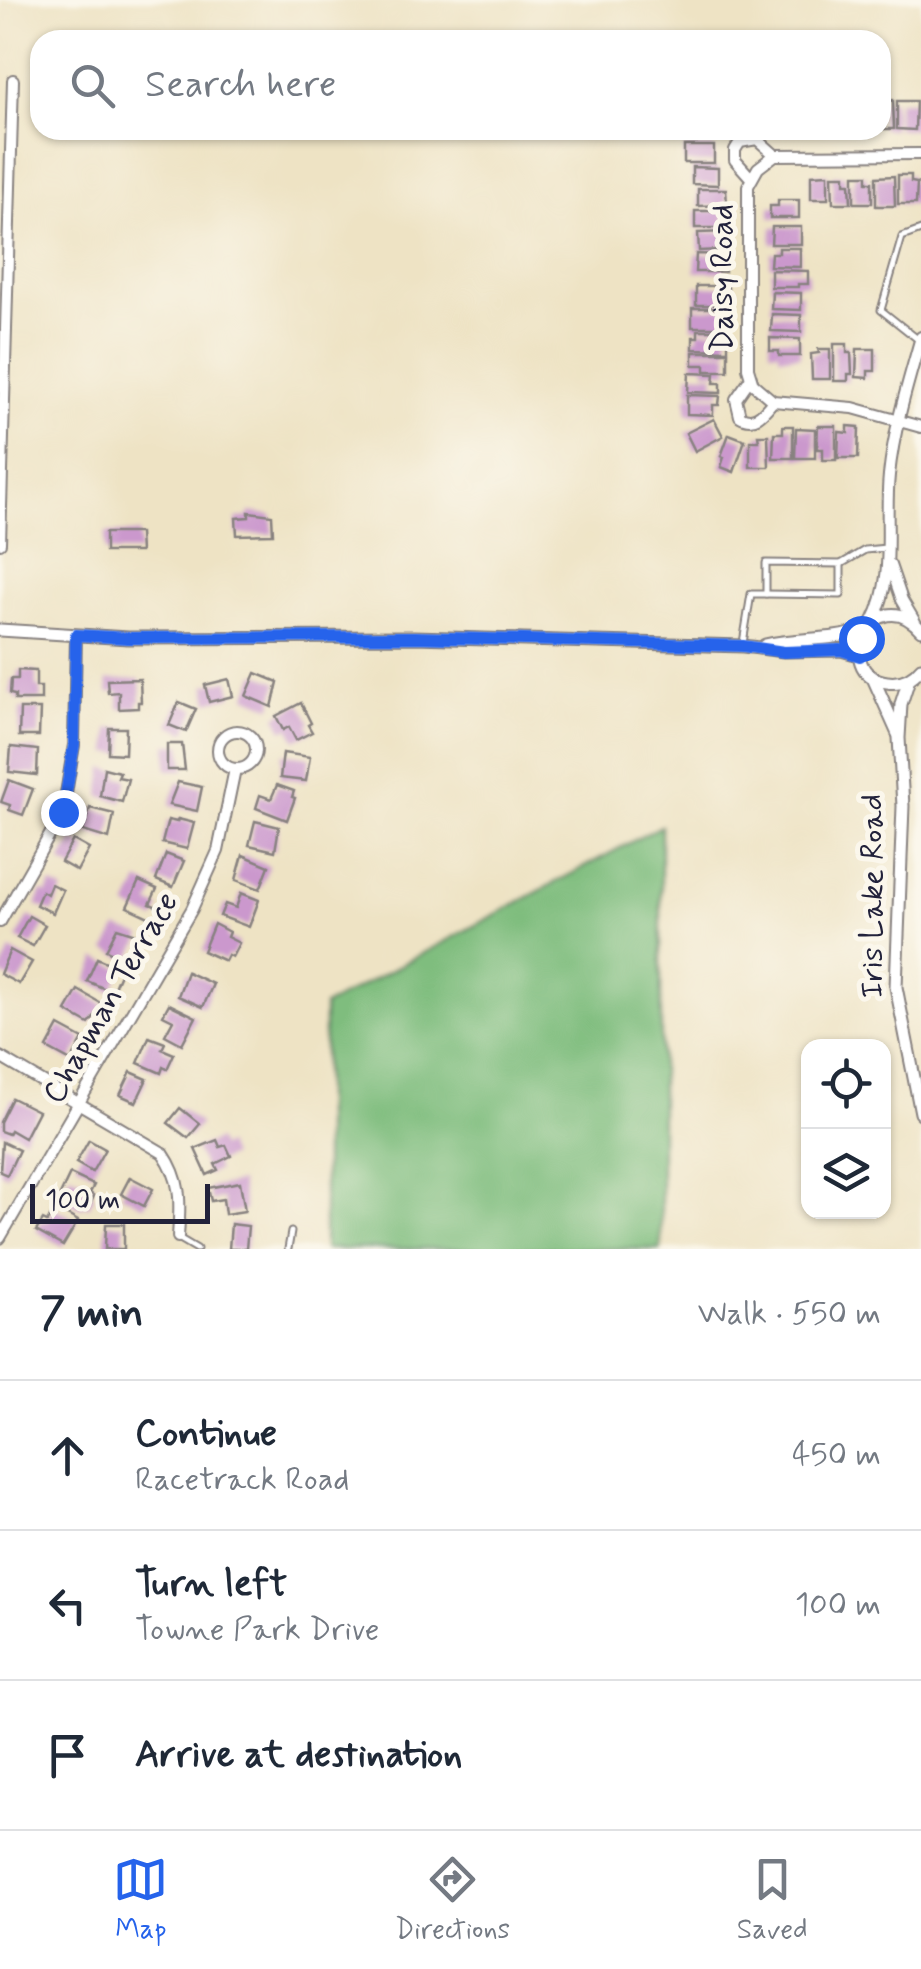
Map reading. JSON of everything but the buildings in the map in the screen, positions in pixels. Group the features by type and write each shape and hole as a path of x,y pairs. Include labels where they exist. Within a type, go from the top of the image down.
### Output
{"street":[{"path":"0,543 4,212 13,80"},
{"name":"Daisy Road","path":"744,140 739,143 735,160 751,178"},
{"name":"Daisy Road","path":"758,140 775,155"},
{"name":"Daisy Road","path":"773,401 758,417 748,419 740,416 736,400 750,379 747,228 751,178 762,163 775,155 921,154"},
{"path":"761,646 784,652 841,650 860,656 861,638 882,605 888,554 886,508 898,420 920,339"},
{"name":"Daisy Road","path":"750,379 773,401 840,406 921,427"},
{"path":"888,554 902,600 918,626"},
{"path":"0,630 128,638 414,637 761,646 784,640 832,638 894,615 918,626"},
{"path":"0,922 63,812 74,745 76,635"},
{"name":"Iris Lake Road","path":"860,656 899,738"},
{"path":"872,676 890,683 917,673"},
{"name":"Iris Lake Road","path":"917,673 902,704 899,738 903,806 896,987 921,1113"},
{"name":"Chapman Terrace","path":"0,1238 192,909 218,850 235,769"},
{"path":"0,1057 163,1153 181,1189 178,1237"}],"lane":[{"path":"920,339 880,310 902,237 921,230"},
{"path":"766,594 766,563 787,568 841,564 866,550 888,554"},
{"path":"803,564 803,572"},
{"path":"818,564 818,572"},
{"path":"743,646 752,594 818,591 841,595 841,564"},
{"path":"288,1249 291,1232"},
{"path":"178,1237 196,1249"}],"green space":[{"path":"661,826 661,1249 324,1249 324,1006"}],"route":[{"path":"63,812 74,745 76,635 414,637 761,646 784,652 841,650 860,656 861,638"}]}
